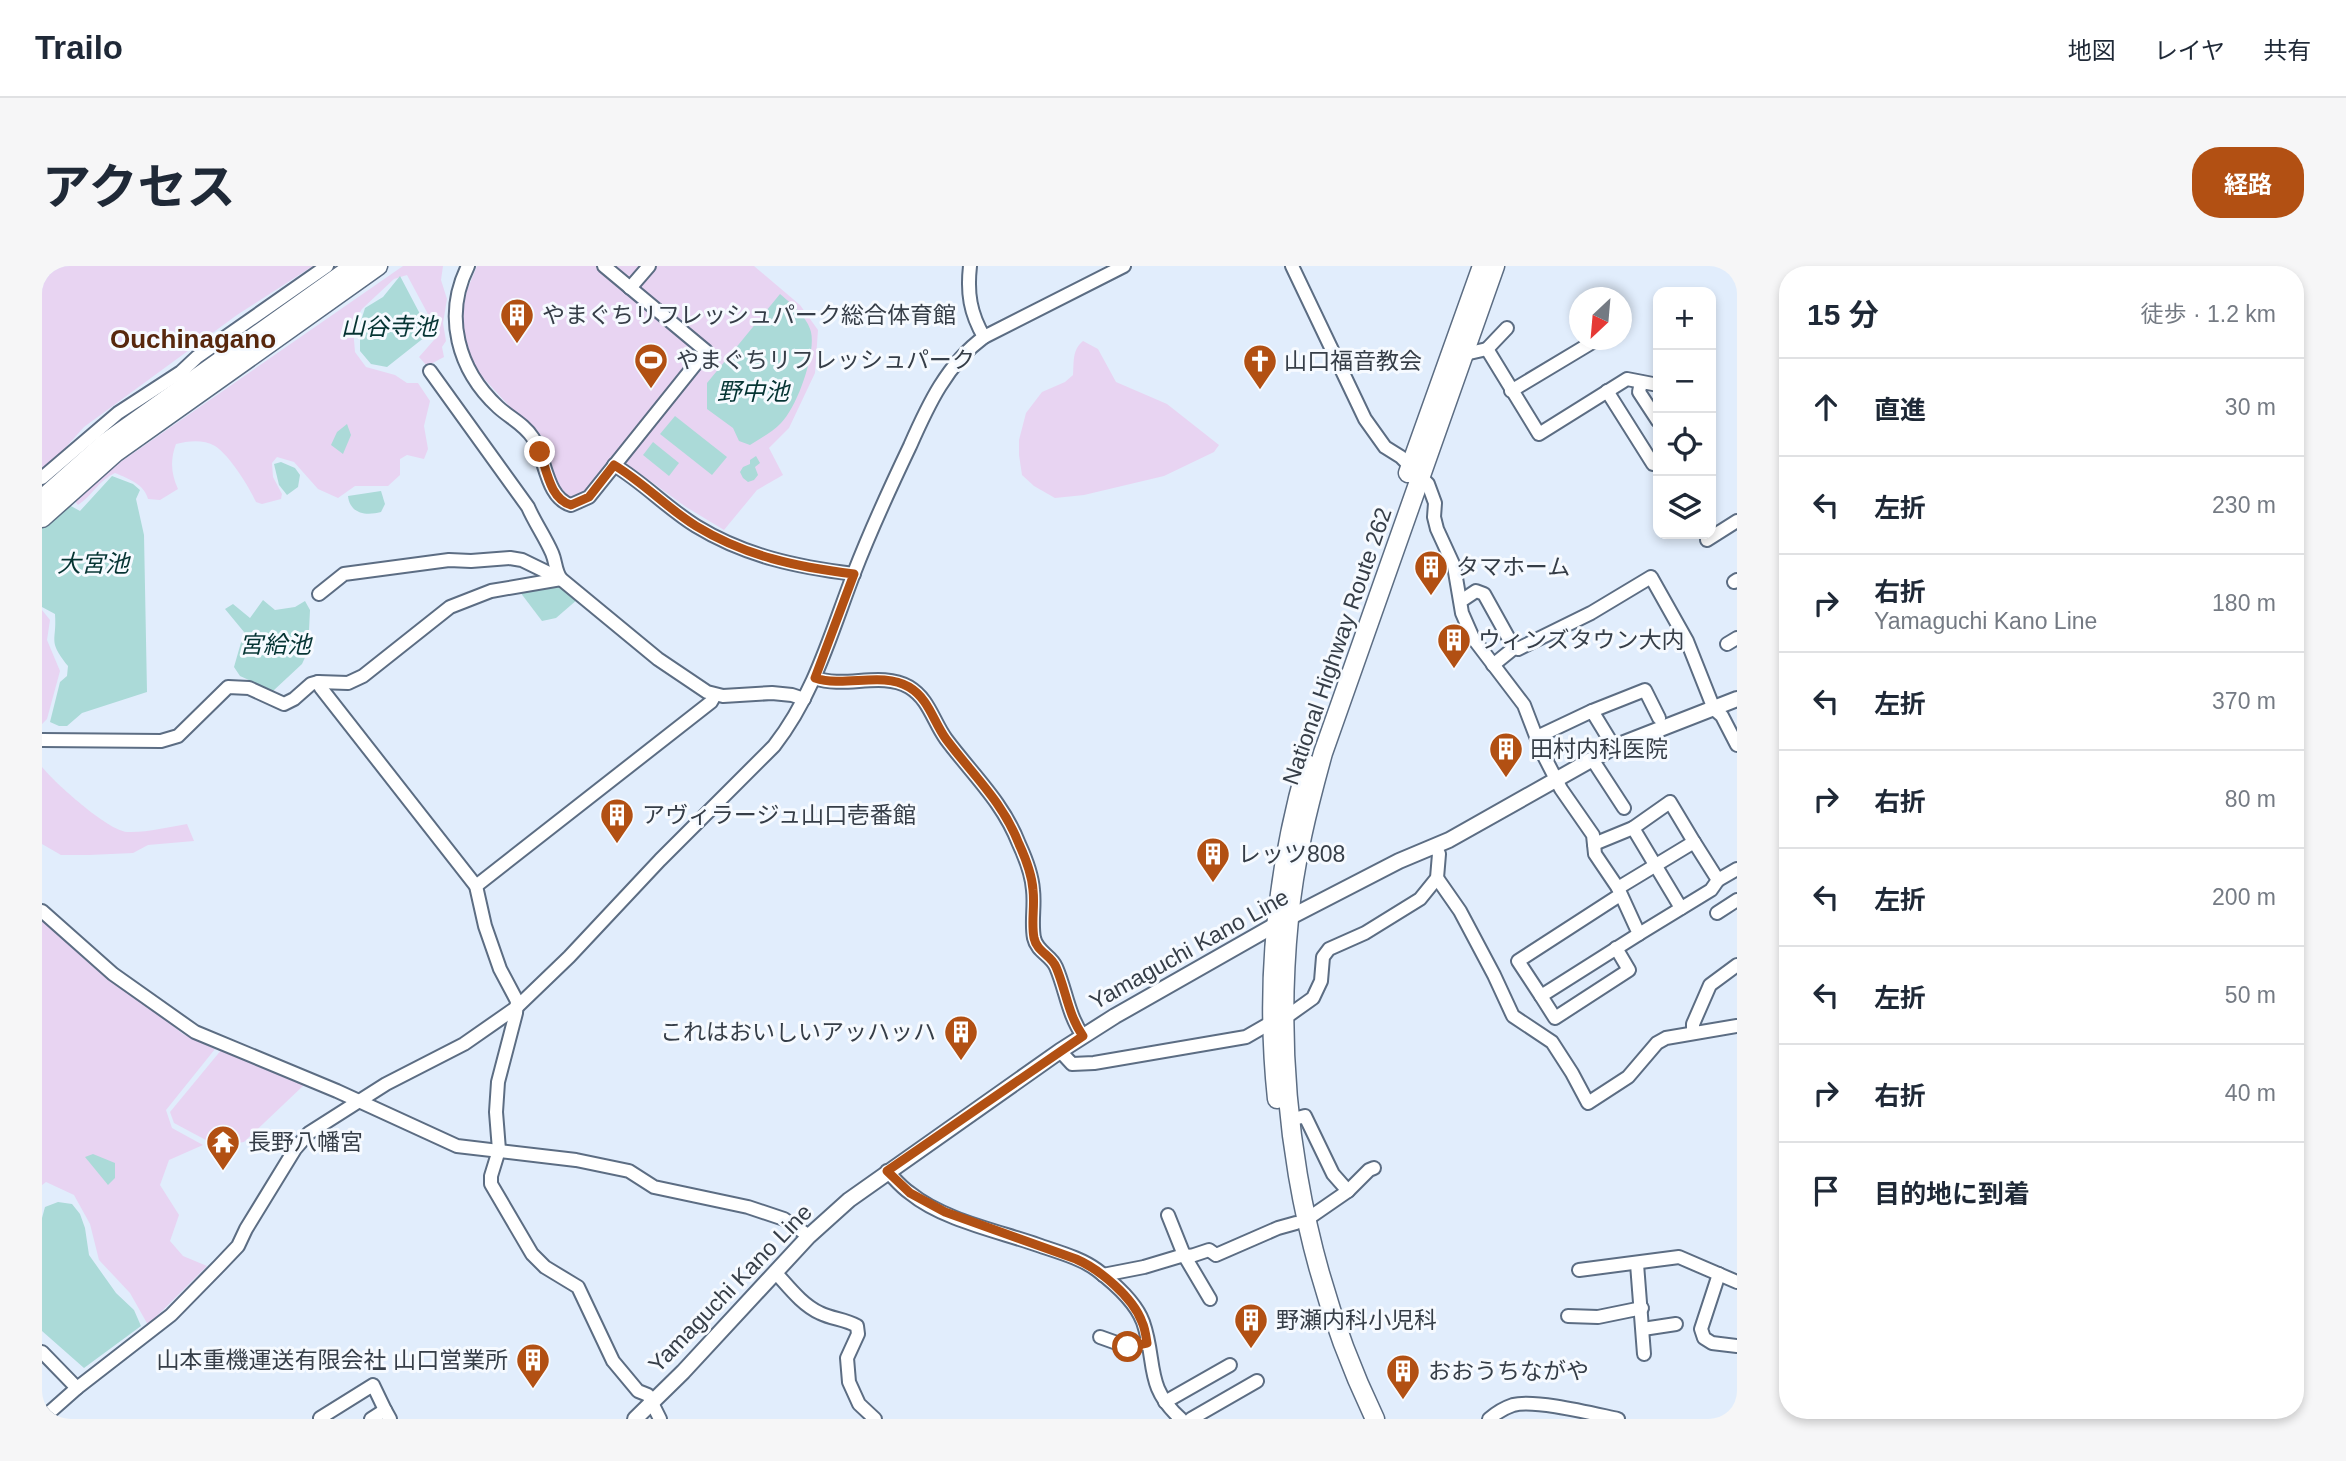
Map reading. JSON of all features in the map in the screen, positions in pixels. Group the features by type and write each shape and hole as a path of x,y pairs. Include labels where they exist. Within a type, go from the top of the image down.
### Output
{"highway":[{"path":"42,518 50,491 105,443 354,266"},
{"path":"50,491 142,433 378,266"},
{"name":"National Highway Route 262","path":"1375,1419 1348,1359 1301,1222 1279,1125 1278,1020 1287,839 1312,747 1458,352 1482,266"},
{"name":"National Highway Route 262","path":"1458,352 1496,266"},
{"name":"National Highway Route 262","path":"1278,1020 1307,1271 1324,1324 1362,1419"}],"main road":[{"name":"Yamaguchi Kano Line","path":"635,1419 809,1236 849,1200 1060,1051 1282,922 1378,871 1449,840 1614,747 1737,699"}],"street":[{"path":"50,491 118,413 181,372 197,357 327,266"},
{"path":"468,266 459,288 456,310 461,354 474,381 485,394 501,410 518,421 534,440 559,499 571,505 589,497 706,351 604,266"},
{"path":"631,288 649,266"},
{"path":"970,266 967,289 969,300 984,337"},
{"path":"42,1419 171,1315 238,1245 295,1149 309,1133 418,1066 464,1044 517,1007 774,746 790,725 815,678 875,519 935,393 958,360 984,337 1105,270 1124,266"},
{"path":"1292,266 1365,419 1385,447 1401,457 1428,484 1433,494 1437,529 1454,566 1462,614 1473,638 1524,705 1542,752 1561,789 1593,835 1595,853 1619,891 1639,934"},
{"path":"1458,352 1487,349 1507,328"},
{"path":"1487,349 1539,434 1627,379 1653,384"},
{"path":"1511,391 1579,350"},
{"path":"430,371 528,507 553,555 556,572 561,579"},
{"path":"1642,382 1639,392 1653,413"},
{"path":"1606,391 1653,464"},
{"path":"614,465 694,525 744,550 776,561 854,574"},
{"path":"1707,540 1737,521"},
{"path":"320,594 344,574 449,560 522,560 561,579 681,677 715,695 772,693 804,699"},
{"path":"1493,666 1514,648 1518,649 1591,613 1651,577 1687,641 1714,709 1722,716 1737,745"},
{"path":"42,740 161,741 178,736 228,687 249,688 284,704 318,682 348,683 363,676 450,607 491,591 561,579"},
{"path":"1460,599 1476,592 1484,594 1514,648"},
{"path":"815,678 842,683 894,682 907,686 926,702 942,733 995,797 1011,826 1033,888 1034,940 1056,965 1068,1008 1083,1036"},
{"path":"318,682 476,886 496,958 517,1001 498,1082 496,1112 499,1150 491,1184 532,1254 545,1267 578,1287 613,1361 638,1391 648,1395 660,1419"},
{"path":"1537,737 1645,690 1660,718"},
{"path":"476,886 710,702 715,695"},
{"path":"1592,711 1614,747"},
{"path":"1592,759 1624,808"},
{"path":"1594,845 1633,828 1670,802 1718,880"},
{"path":"1633,828 1681,908"},
{"path":"1616,948 1629,970 1555,1018 1518,961 1656,865 1694,842"},
{"path":"1060,1051 1072,1064 1094,1063 1246,1037 1278,1020 1313,998 1321,981 1323,957 1329,949 1365,933 1420,899 1437,878 1439,854 1435,846"},
{"path":"1541,996 1711,890 1718,880 1737,869"},
{"path":"1437,878 1460,911 1513,1016 1552,1042 1573,1073 1588,1103 1628,1077 1657,1043 1666,1038 1737,1026"},
{"path":"1717,913 1737,900"},
{"path":"42,911 113,974 195,1032 457,1146 576,1160 629,1171 654,1187 748,1207 784,1219 809,1236"},
{"path":"1693,1032 1693,1024 1710,985 1737,965"},
{"path":"1290,1120 1305,1116 1333,1174 1348,1191"},
{"path":"1102,1275 1144,1268 1209,1250 1216,1255 1278,1228 1301,1222 1348,1191 1374,1168"},
{"path":"887,1171 910,1193 934,1207 1076,1259 1102,1275 1138,1313 1144,1324 1153,1377 1165,1402 1181,1419"},
{"path":"1168,1215 1184,1255 1210,1299"},
{"path":"1579,1270 1679,1257 1737,1282"},
{"path":"1637,1264 1644,1354"},
{"path":"775,1272 807,1305 821,1314 848,1320 857,1326 858,1334 847,1358 849,1382 859,1404 875,1419"},
{"path":"1718,1274 1702,1329 1704,1338 1712,1343 1737,1346"},
{"path":"1568,1316 1598,1317 1642,1308"},
{"path":"1643,1329 1676,1324"},
{"path":"1100,1337 1128,1347 1147,1343"},
{"path":"42,1352 78,1388"},
{"path":"1165,1402 1230,1365"},
{"path":"1191,1419 1257,1381"},
{"path":"320,1418 373,1385 387,1415 371,1419"},
{"path":"1489,1419 1516,1404 1614,1419"}],"shaded area":[{"path":"42,266 313,266 237,315 84,427 50,465 42,468"},
{"path":"403,266 443,266 441,280 447,299 443,323 446,341 442,347 444,357 427,366 419,357 434,340 437,331 407,275 394,279 362,309 354,322 355,352 366,367 395,375 407,383 418,383 430,401 424,426 428,449 424,459 407,455 400,459 400,475 388,486 355,486 338,498 318,489 294,462 277,457 272,463 273,477 282,494 281,499 262,504 256,502 238,471 221,451 206,442 196,441 176,444 172,467 178,489 160,500 148,499 139,486 115,473 78,505 73,499 119,463"},
{"name":"やまぐちリフレッシュパーク","path":"477,266 754,266 800,305 818,330 815,373 789,428 769,448 783,475 757,490 724,530 614,457 583,494 569,498 557,482 544,438 510,407 477,371 463,335 463,300"},
{"path":"1083,341 1098,349 1116,382 1167,404 1219,445 1214,452 1164,476 1084,495 1055,498 1034,486 1022,475 1019,455 1019,440 1026,413 1042,392 1065,382 1073,375 1075,352"},
{"path":"42,610 50,620 47,640 60,671 47,719 42,724"},
{"path":"42,767 82,805 118,829 142,832 187,824 194,841 148,845 133,853 61,855 42,844"},
{"path":"42,919 183,1034 215,1049 166,1110 172,1128 203,1145 169,1160 160,1185 179,1215 170,1241 183,1256 207,1266 148,1325 130,1293 99,1260 90,1224 74,1195 46,1182 42,1185"},
{"path":"222,1049 304,1085 244,1142 217,1146 174,1123 170,1112"}],"water":[{"name":"山谷寺池","path":"400,276 430,333 387,367 371,364 360,351 360,324 365,308 383,297"},
{"name":"野中池","path":"780,294 806,321 811,332 811,353 804,380 787,415 774,429 750,445 739,441 733,428 707,409 707,383"},
{"path":"675,416 727,457 712,475 660,434"},
{"path":"347,424 351,435 343,454 331,445 337,432"},
{"path":"653,442 679,463 669,476 643,455"},
{"path":"756,456 760,463 755,467 758,475 748,482 740,472"},
{"path":"281,462 295,468 300,475 298,487 287,495 279,485 274,464"},
{"name":"大宮池","path":"112,476 133,484 140,490 136,499 144,535 147,692 82,713 67,726 59,726 50,722 60,682 67,676 68,666 54,641 55,614 42,607 42,490 80,511"},
{"path":"381,491 385,504 381,512 360,512 349,502 348,496"},
{"path":"557,585 578,599 556,618 542,621 520,592"},
{"name":"宮給池","path":"263,600 275,610 295,607 305,601 310,610 308,651 302,664 273,691 240,676 234,667 244,632 225,609 233,604 250,618"},
{"path":"93,1154 115,1163 115,1178 108,1185 85,1157"},
{"path":"58,1202 72,1204 80,1214 89,1255 116,1293 134,1310 141,1326 84,1368 42,1331 42,1218 45,1207"}],"place":[{"name":"やまぐちリフレッシュパーク総合体育館","path":"517,345"},
{"name":"やまぐちリフレッシュパーク","path":"651,390"},
{"name":"山口福音教会","path":"1260,391"},
{"name":"タマホーム","path":"1431,597"},
{"name":"ウィンズタウン大内","path":"1454,670"},
{"name":"田村内科医院","path":"1506,779"},
{"name":"アヴィラージュ山口壱番館","path":"617,845"},
{"name":"レッツ808","path":"1213,884"},
{"name":"これはおいしいアッハッハ","path":"961,1062"},
{"name":"長野八幡宮","path":"223,1172"},
{"name":"野瀬内科小児科","path":"1251,1350"},
{"name":"山本重機運送有限会社 山口営業所","path":"533,1390"},
{"name":"おおうちながや","path":"1403,1401"}],"district":[{"name":"Ouchinagano","path":"193,339"}],"route":[{"path":"540,452 554,491 564,503 571,505 589,497 614,465 694,525 755,555 813,569 854,574 815,678 842,683 879,680 894,682 907,686 926,702 937,727 995,797 1020,844 1033,888 1034,940 1056,965 1068,1008 1083,1036 887,1171 910,1193 945,1212 1076,1259 1096,1269 1133,1305 1144,1324 1147,1343 1128,1347"}]}
